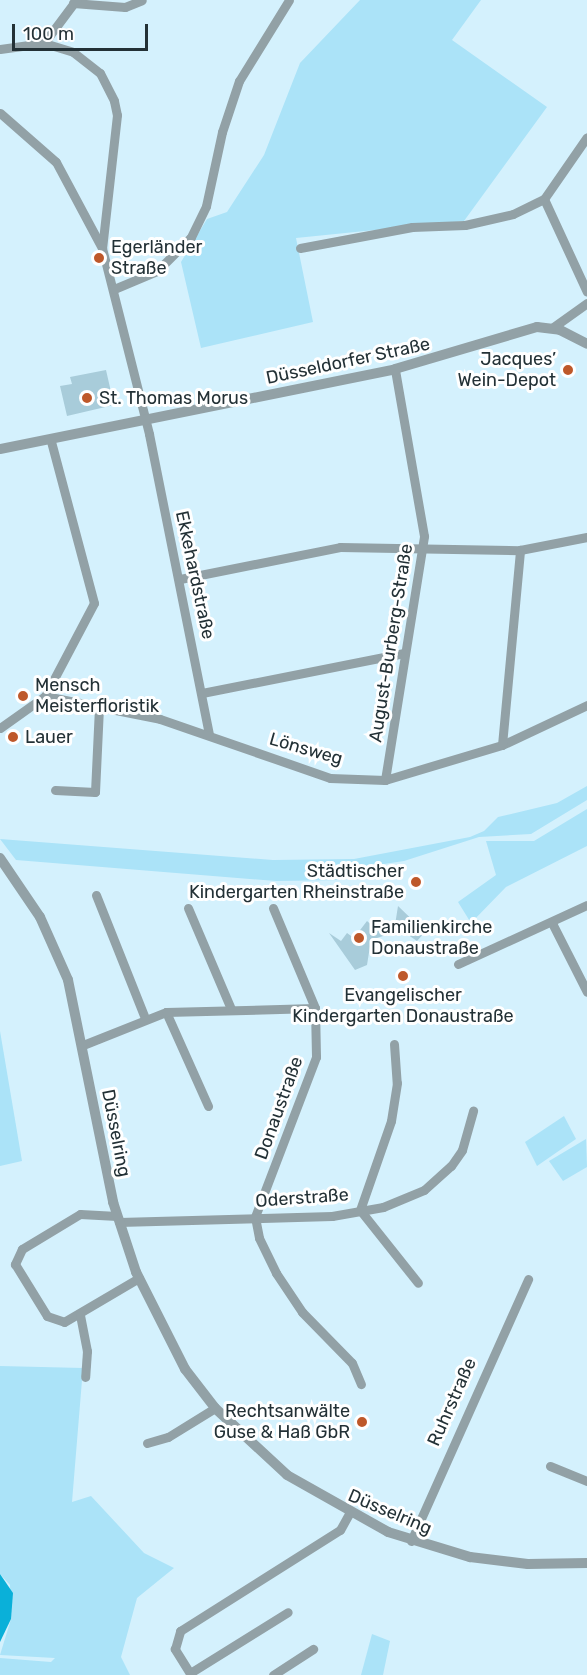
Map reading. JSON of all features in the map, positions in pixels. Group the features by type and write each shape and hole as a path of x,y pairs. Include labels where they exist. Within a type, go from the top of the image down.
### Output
{"street":[{"path":"44,43 74,1 125,7 142,0"},
{"path":"114,289 148,276 173,259 191,237 206,206 222,132 239,81 289,0"},
{"path":"0,49 44,43 91,63 114,101 117,115 102,248"},
{"path":"0,113 56,162 102,248"},
{"path":"300,248 412,227 465,225 513,214 544,199 587,137"},
{"path":"544,199 587,292"},
{"name":"Ekkehardstraße","path":"102,248 146,422 180,579 209,735"},
{"path":"587,303 552,328 587,344"},
{"name":"Düsseldorfer Straße","path":"0,449 146,422 395,369 522,330 552,328"},
{"name":"August-Burberg-Straße","path":"386,780 424,536 414,463 395,369"},
{"path":"0,728 45,696 91,612 94,595 51,441"},
{"path":"180,579 330,548 520,550 587,537"},
{"path":"502,745 520,550"},
{"path":"202,693 404,653"},
{"name":"Lönsweg","path":"45,696 209,735 330,778 386,780 502,745 587,705"},
{"path":"56,790 95,792 99,707"},
{"name":"Düsselring","path":"1,859 30,899 57,951 83,1045 118,1219 139,1278 185,1369 215,1408 279,1469 349,1514 411,1540 499,1561 587,1563"},
{"path":"96,895 145,1017"},
{"path":"458,964 552,923 587,905"},
{"path":"188,908 231,1009"},
{"name":"Donaustraße","path":"255,1217 316,1057 315,1008 273,908"},
{"path":"552,923 587,992"},
{"path":"83,1045 145,1017 166,1012 315,1008"},
{"path":"166,1012 208,1106"},
{"path":"394,1044 397,1083 391,1122 360,1210 418,1283"},
{"name":"Oderstraße","path":"80,1315 64,1322 47,1316 15,1256 80,1214 118,1219 332,1216 383,1207 424,1190 451,1166 466,1142 473,1111"},
{"path":"255,1217 259,1238 276,1273 302,1312 352,1363 361,1384"},
{"path":"85,1377 87,1351 80,1315 139,1278"},
{"name":"Ruhrstraße","path":"411,1540 528,1279"},
{"path":"147,1443 168,1437 215,1408"},
{"path":"550,1466 587,1481"},
{"path":"288,1612 190,1674 175,1649 180,1631 340,1530 349,1514"},
{"path":"278,1674 313,1649"}],"shaded area":[{"path":"360,0 481,0 452,40 547,107 464,221 296,238 313,322 201,348 181,262 207,219 227,212 264,155 300,63"},
{"path":"587,786 587,800 531,834 479,837 404,861 351,869 342,880 276,881 16,860 0,839 273,860 354,859 470,837 484,831 498,817 557,803"},
{"path":"587,809 587,846 506,887 471,923 458,902 496,875 486,841 534,841"},
{"path":"0,1031 22,1161 0,1166"},
{"path":"564,1116 576,1139 537,1166 525,1142"},
{"path":"586,1139 587,1167 563,1181 549,1161"},
{"path":"0,1366 83,1368 72,1502 91,1496 144,1553 174,1568 137,1598 121,1657 130,1675 0,1675 0,1658 51,1662 55,1658 0,1655 11,1619 10,1585 0,1574"},
{"path":"372,1634 390,1641 383,1675 361,1675"}],"water":[{"path":"0,1574 13,1593 11,1619 0,1642"}],"building":[{"name":"St. Thomas Morus","path":"106,370 114,405 67,416 60,386 72,384 70,377"},
{"name":"Familienkirche Donaustraße","path":"398,906 425,932 417,941 401,930 371,940 367,965 355,970 329,933 341,941 347,933 354,938 367,921 376,929 395,925"}],"place":[{"name":"Egerländer Straße","path":"99,258"},
{"name":"Jacques’ Wein-Depot","path":"568,370"},
{"name":"St. Thomas Morus","path":"87,398"},
{"name":"Mensch Meisterfloristik","path":"23,696"},
{"name":"Lauer","path":"13,737"},
{"name":"Städtischer Kindergarten Rheinstraße","path":"416,882"},
{"name":"Familienkirche Donaustraße","path":"359,938"},
{"name":"Evangelischer Kindergarten Donaustraße","path":"403,976"},
{"name":"Rechtsanwälte Guse & Haß GbR","path":"362,1422"}]}
